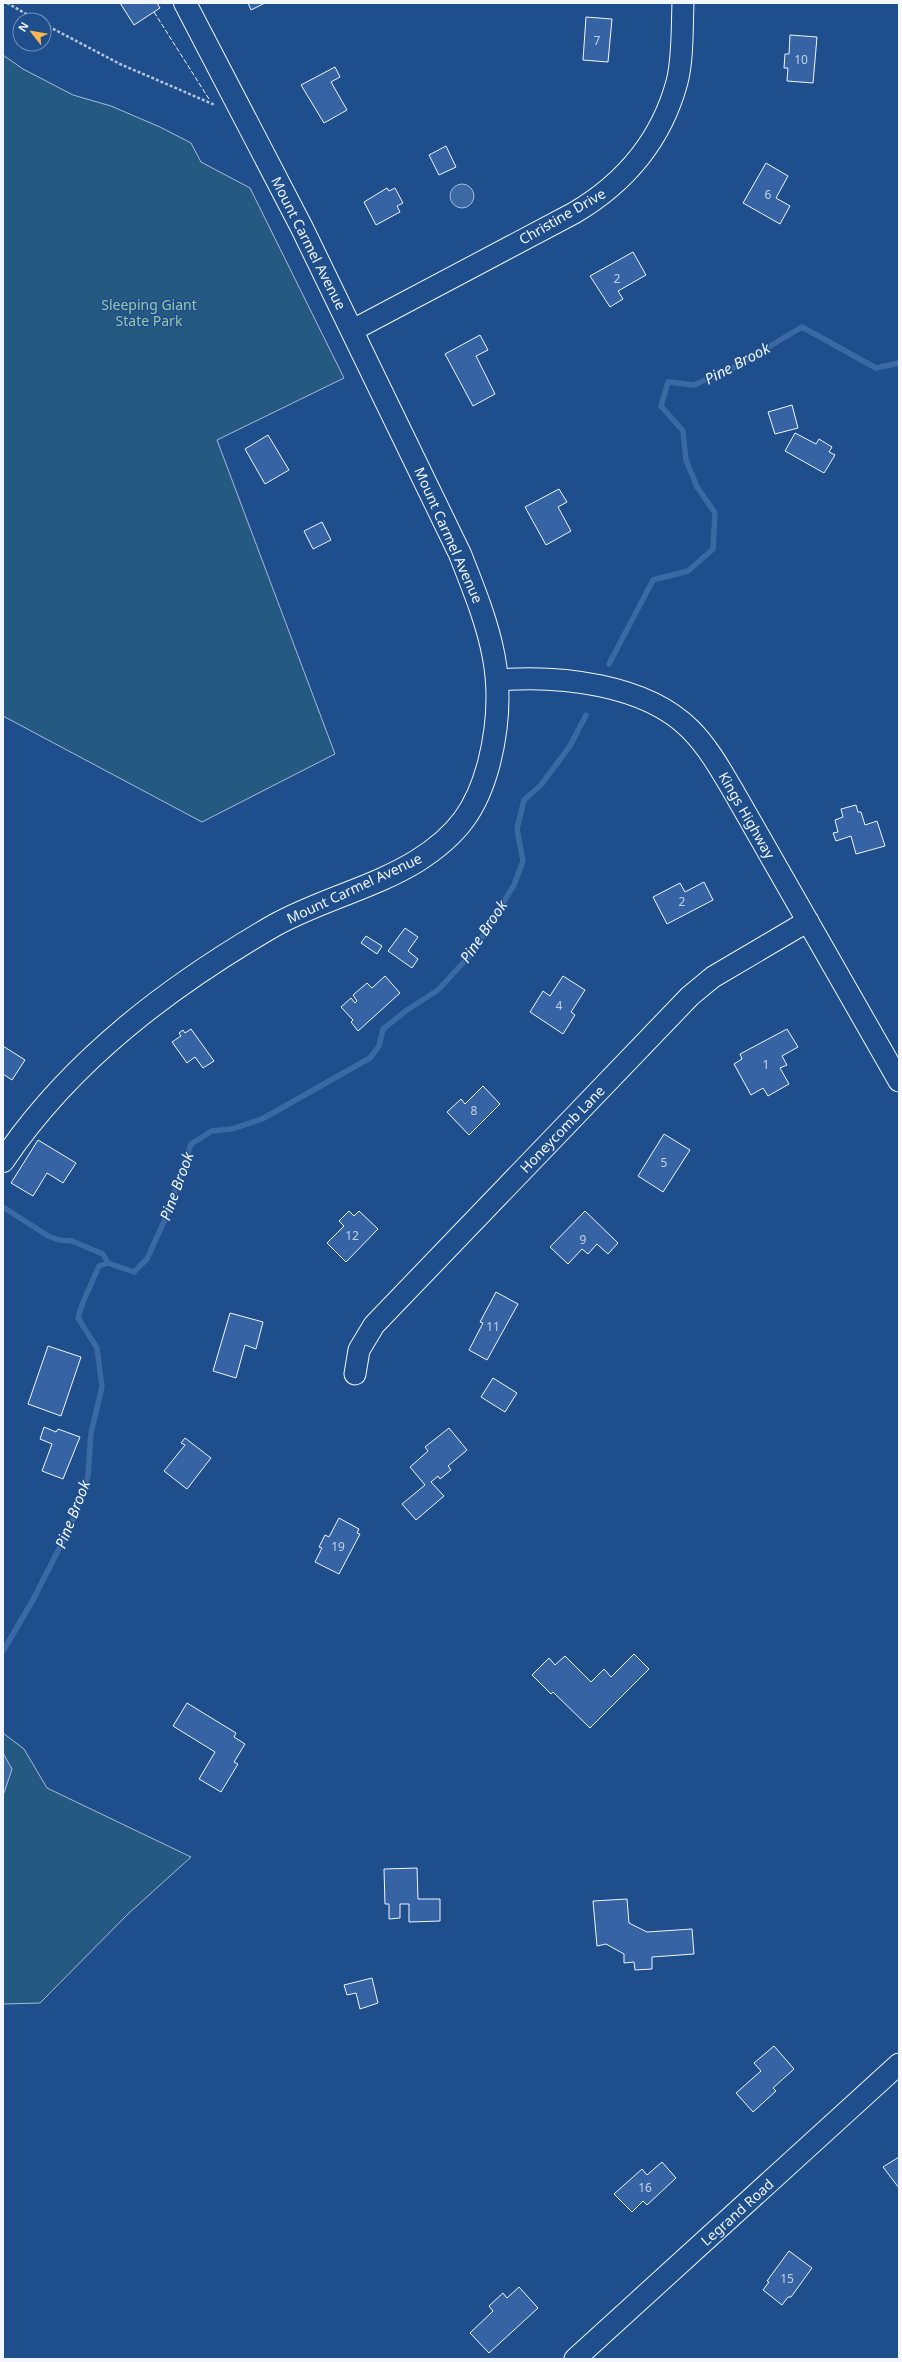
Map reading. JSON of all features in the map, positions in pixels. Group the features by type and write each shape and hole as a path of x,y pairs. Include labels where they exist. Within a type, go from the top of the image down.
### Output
{"main road":[{"name":"Mount Carmel Avenue","path":"3,1161 31,1124 81,1068 104,1046 180,986 241,945 279,924 415,862 440,845 456,831 468,816 484,782 499,709 498,680 494,654 483,614 460,554 353,330 185,3"}],"street":[{"name":"Christine Drive","path":"353,330 574,213 600,198 623,177 648,148 664,121 678,81 683,3"},
{"name":"Kings Highway","path":"498,680 528,679 609,688 649,701 678,718 701,742 718,765 899,1081"},
{"name":"Honeycomb Lane","path":"355,1374 360,1350 374,1325 690,996 713,978 808,921"},
{"name":"Legrand Road","path":"575,2359 899,2064"}],"path":[{"path":"7,3 23,12"},
{"path":"52,28 120,64 225,109 240,109"}],"green space":[{"name":"Sleeping Giant State Park","path":"3,55 23,69 73,95 111,106 160,127 191,143 201,162 250,188 344,378 217,440 335,754 202,822 3,716"},
{"path":"3,1733 24,1749 47,1788 191,1857 128,1914 40,2003 3,2004"}],"shaded area":[{"path":"462,184 470,188 474,196 470,204 462,208 454,204 450,196 454,188"},
{"path":"3,1753 12,1769 3,1796"}],"building":[{"path":"120,3 157,3 160,8 134,25"},
{"path":"248,3 265,3 251,10"},
{"path":"586,17 612,19 608,62 583,60"},
{"path":"790,35 817,37 813,83 787,81 788,68 784,68 785,54 789,54"},
{"path":"335,67 340,77 331,82 347,110 324,123 301,85"},
{"path":"446,146 456,167 439,175 429,155"},
{"path":"766,163 788,176 776,198 790,206 780,224 743,203"},
{"path":"387,188 389,191 395,188 403,203 397,206 400,212 376,225 364,202"},
{"path":"633,252 646,275 618,291 623,299 610,307 590,276"},
{"path":"480,335 488,350 476,356 495,394 473,406 445,354"},
{"path":"792,405 798,428 775,434 768,412"},
{"path":"795,433 816,444 819,439 832,447 829,452 835,455 824,473 785,451"},
{"path":"268,435 289,470 265,484 245,449"},
{"path":"559,489 567,502 558,507 571,531 546,545 525,507"},
{"path":"322,522 331,540 313,549 304,531"},
{"path":"856,805 858,812 861,812 865,825 877,821 885,846 856,854 851,836 836,841 833,833 838,832 835,820 843,817 841,809"},
{"path":"704,882 713,900 667,924 653,897 680,883 685,892"},
{"path":"405,928 418,937 408,951 418,959 412,968 388,951"},
{"path":"366,936 382,946 377,954 361,943"},
{"path":"385,976 400,993 358,1031 351,1022 353,1020 341,1007 351,998 355,1003 357,1001 353,995 367,983 372,988"},
{"path":"563,976 585,990 571,1012 575,1015 563,1034 530,1012 543,991 550,996"},
{"path":"191,1029 214,1061 203,1068 195,1057 187,1063 172,1042 181,1036 179,1033 183,1030 185,1033"},
{"path":"787,1029 798,1047 782,1056 787,1065 780,1068 789,1084 768,1096 763,1088 751,1095 734,1064 742,1059 740,1054"},
{"path":"3,1046 25,1060 12,1080 3,1074"},
{"path":"483,1086 500,1104 469,1135 447,1112 461,1099 465,1104"},
{"path":"664,1134 690,1150 663,1192 638,1176"},
{"path":"38,1140 76,1163 63,1183 47,1173 33,1196 11,1183"},
{"path":"349,1211 354,1216 359,1211 378,1229 346,1262 327,1243 344,1226 339,1221"},
{"path":"585,1211 618,1243 608,1254 597,1244 588,1254 582,1249 568,1264 550,1247"},
{"path":"496,1292 518,1304 487,1360 469,1350 483,1323 480,1322"},
{"path":"230,1313 263,1322 256,1349 245,1345 236,1378 213,1371"},
{"path":"48,1346 81,1357 61,1416 28,1404"},
{"path":"493,1378 517,1393 505,1412 481,1397"},
{"path":"44,1427 56,1432 58,1429 80,1437 63,1479 42,1471 52,1444 40,1439"},
{"path":"449,1428 467,1450 448,1466 451,1470 440,1479 438,1476 431,1482 444,1496 416,1520 402,1504 425,1485 410,1467 428,1451 425,1447"},
{"path":"185,1438 211,1458 187,1489 164,1471 185,1445 181,1443"},
{"path":"339,1518 359,1529 357,1533 360,1534 339,1574 315,1562 322,1548 319,1547 325,1535 329,1537"},
{"path":"634,1654 649,1669 590,1728 553,1692 551,1694 532,1675 549,1658 555,1665 565,1656 591,1682 604,1669 611,1677"},
{"path":"187,1703 236,1733 234,1737 245,1744 234,1762 238,1764 221,1792 199,1779 215,1752 173,1726"},
{"path":"417,1868 418,1899 440,1899 440,1921 409,1922 409,1904 400,1904 400,1918 389,1919 389,1904 385,1904 384,1869"},
{"path":"627,1899 629,1923 647,1932 692,1929 694,1954 652,1957 652,1969 635,1970 634,1962 624,1963 624,1954 606,1944 597,1946 593,1901"},
{"path":"372,1978 378,2003 360,2009 356,1993 347,1995 344,1985"},
{"path":"774,2046 794,2069 773,2088 776,2091 753,2112 736,2093 761,2071 754,2063"},
{"path":"899,2157 899,2188 883,2167"},
{"path":"662,2162 676,2178 647,2205 643,2201 632,2212 614,2194 642,2169 647,2175"},
{"path":"789,2251 812,2268 791,2297 788,2297 782,2305 763,2290 769,2282 767,2281"},
{"path":"519,2287 538,2308 489,2353 470,2333 493,2311 489,2306 503,2293 507,2298"}],"waterway":[{"name":"Pine Brook","path":"609,664 653,580 688,571 713,549 715,513 697,487 686,460 683,431 661,406 668,382 694,385 735,367 802,327 876,368 899,363"},
{"name":"Pine Brook","path":"3,1651 33,1600 72,1523 88,1476 91,1433 102,1387 97,1348 78,1318 83,1302 99,1266 108,1263 134,1272 147,1259 166,1217 191,1144 212,1131 232,1129 262,1119 370,1058 379,1046 383,1029 407,1010 438,990 473,952 514,885 523,861 517,829 524,800 541,785 570,746 586,715"},
{"path":"3,1207 48,1236 59,1240 72,1241 103,1254 108,1263"}],"fence":[{"path":"154,12 209,99"}]}
